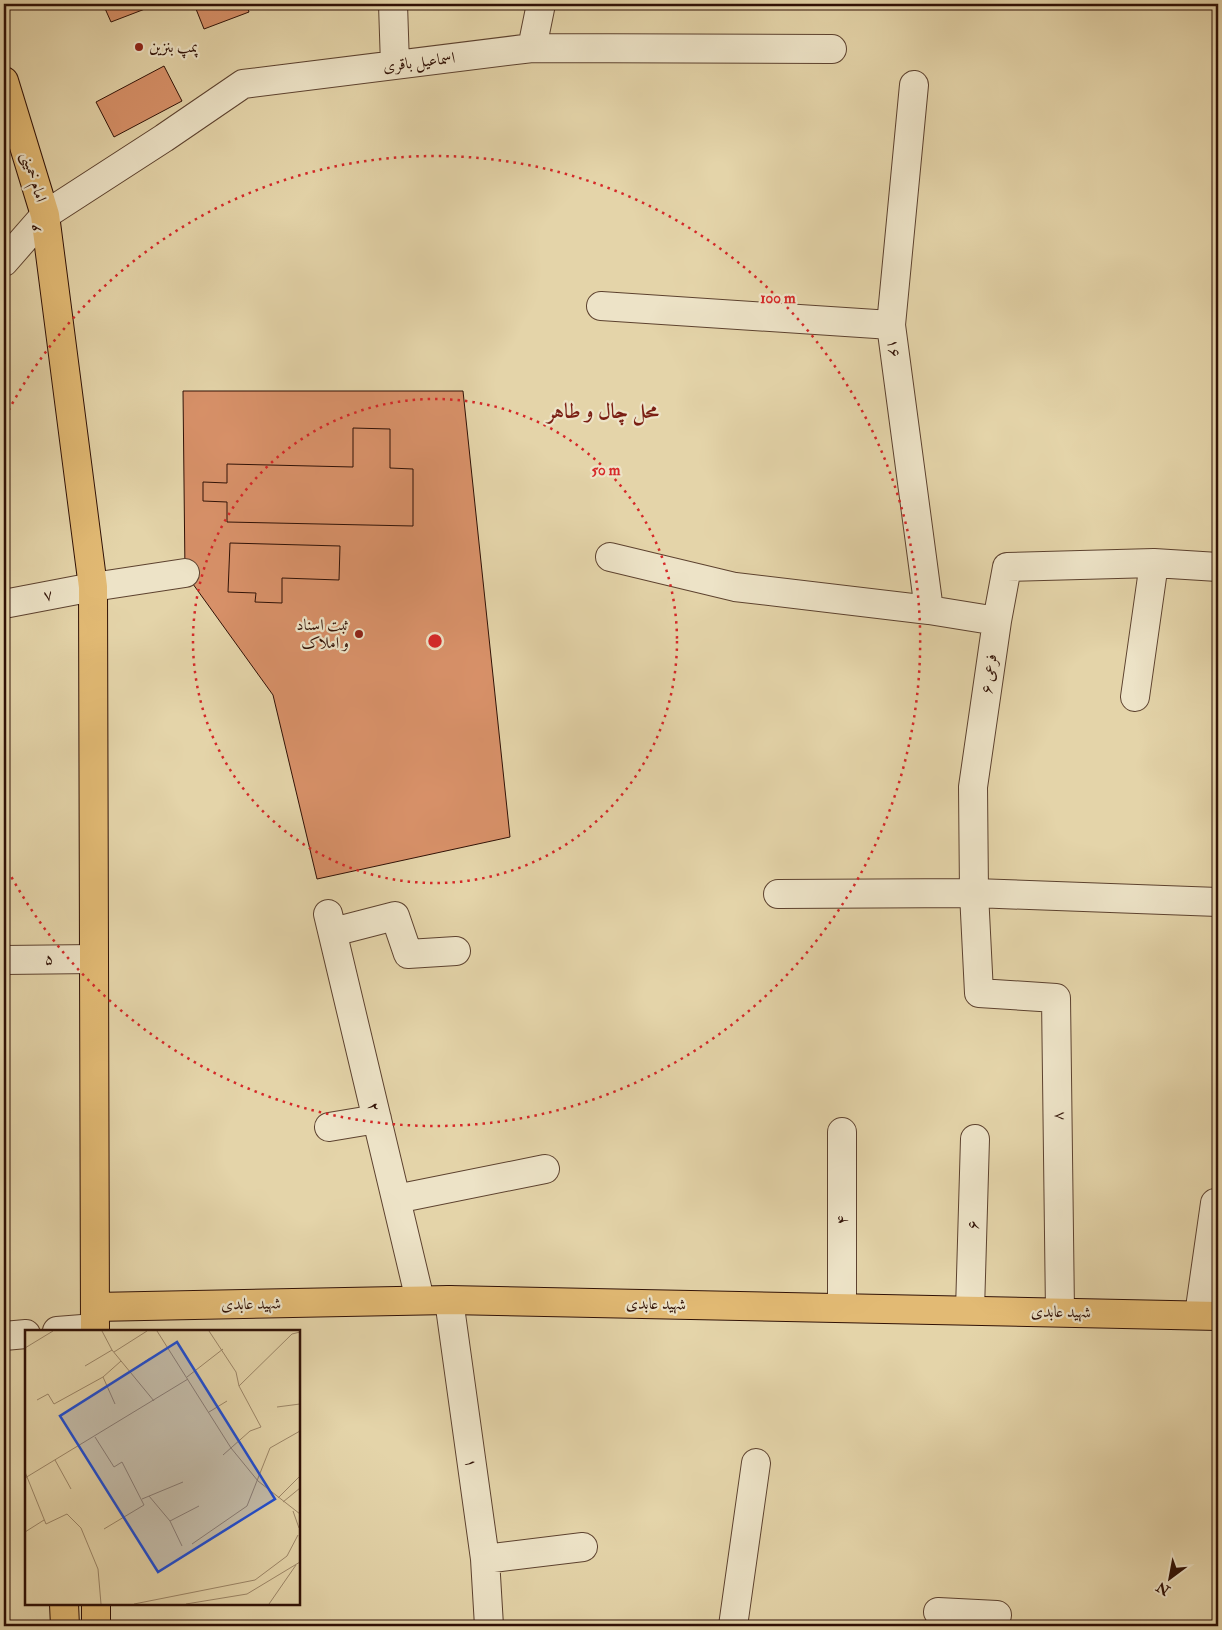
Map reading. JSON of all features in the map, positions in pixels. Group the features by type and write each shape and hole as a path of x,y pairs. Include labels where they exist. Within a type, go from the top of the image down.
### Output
{"main road":[{"name":"امام خمینی","path":"4,81 46,215 93,587 94,1324"},
{"name":"شهید عابدی","path":"94,1324 420,1300 1209,1315"},
{"path":"64,1605 65,1626"},
{"path":"96,1605 96,1626"}],"street":[{"path":"393,4 395,65"},
{"path":"532,48 541,4"},
{"name":"اسماعیل باقری","path":"46,215 243,84 532,48 832,49"},
{"name":"۱۶","path":"914,86 891,325 929,610"},
{"name":"۹","path":"4,262 46,215"},
{"path":"601,306 891,325"},
{"path":"610,557 735,588 929,610 997,621"},
{"path":"1135,697 1154,563"},
{"name":"فرعی ۶","path":"979,993 974,892 973,787 997,621 1007,567 1154,563 1218,567"},
{"name":"۷","path":"4,604 93,587 185,573"},
{"path":"778,894 974,892 1218,902"},
{"name":"۲","path":"420,1300 330,923 395,916 408,954 456,951"},
{"name":"۵","path":"4,960 94,959"},
{"name":"۸","path":"979,993 1056,998 1060,1312"},
{"path":"329,1127 377,1119"},
{"name":"۴","path":"842,1132 842,1308"},
{"name":"۶","path":"970,1310 975,1139"},
{"path":"396,1199 545,1168"},
{"path":"1209,1315 1215,1203 1218,1204"},
{"name":"۱","path":"449,1300 485,1559 489,1626"},
{"path":"62,1330 94,1324"},
{"path":"4,1336 25,1334"},
{"path":"732,1626 756,1463"},
{"path":"485,1559 583,1547"},
{"path":"938,1612 968,1620 997,1616"}],"building":[{"path":"103,4 158,4 111,22"},
{"path":"194,4 246,4 249,12 204,29"},
{"path":"164,66 182,101 114,137 96,102"},
{"name":"ثبت اسناد و املاک","path":"183,391 463,391 510,837 317,879 273,695 185,573"},
{"path":"353,428 390,429 390,468 413,469 413,526 227,522 227,502 203,501 203,482 227,483 227,464 353,467"},
{"path":"230,543 340,546 339,580 282,578 282,603 255,602 256,593 228,592"}],"place":[{"name":"پمپ بنزین","path":"139,47"},
{"name":"ثبت اسناد و املاک","path":"359,634"}],"district":[{"name":"محل چال و طاهر","path":"603,411"}]}
